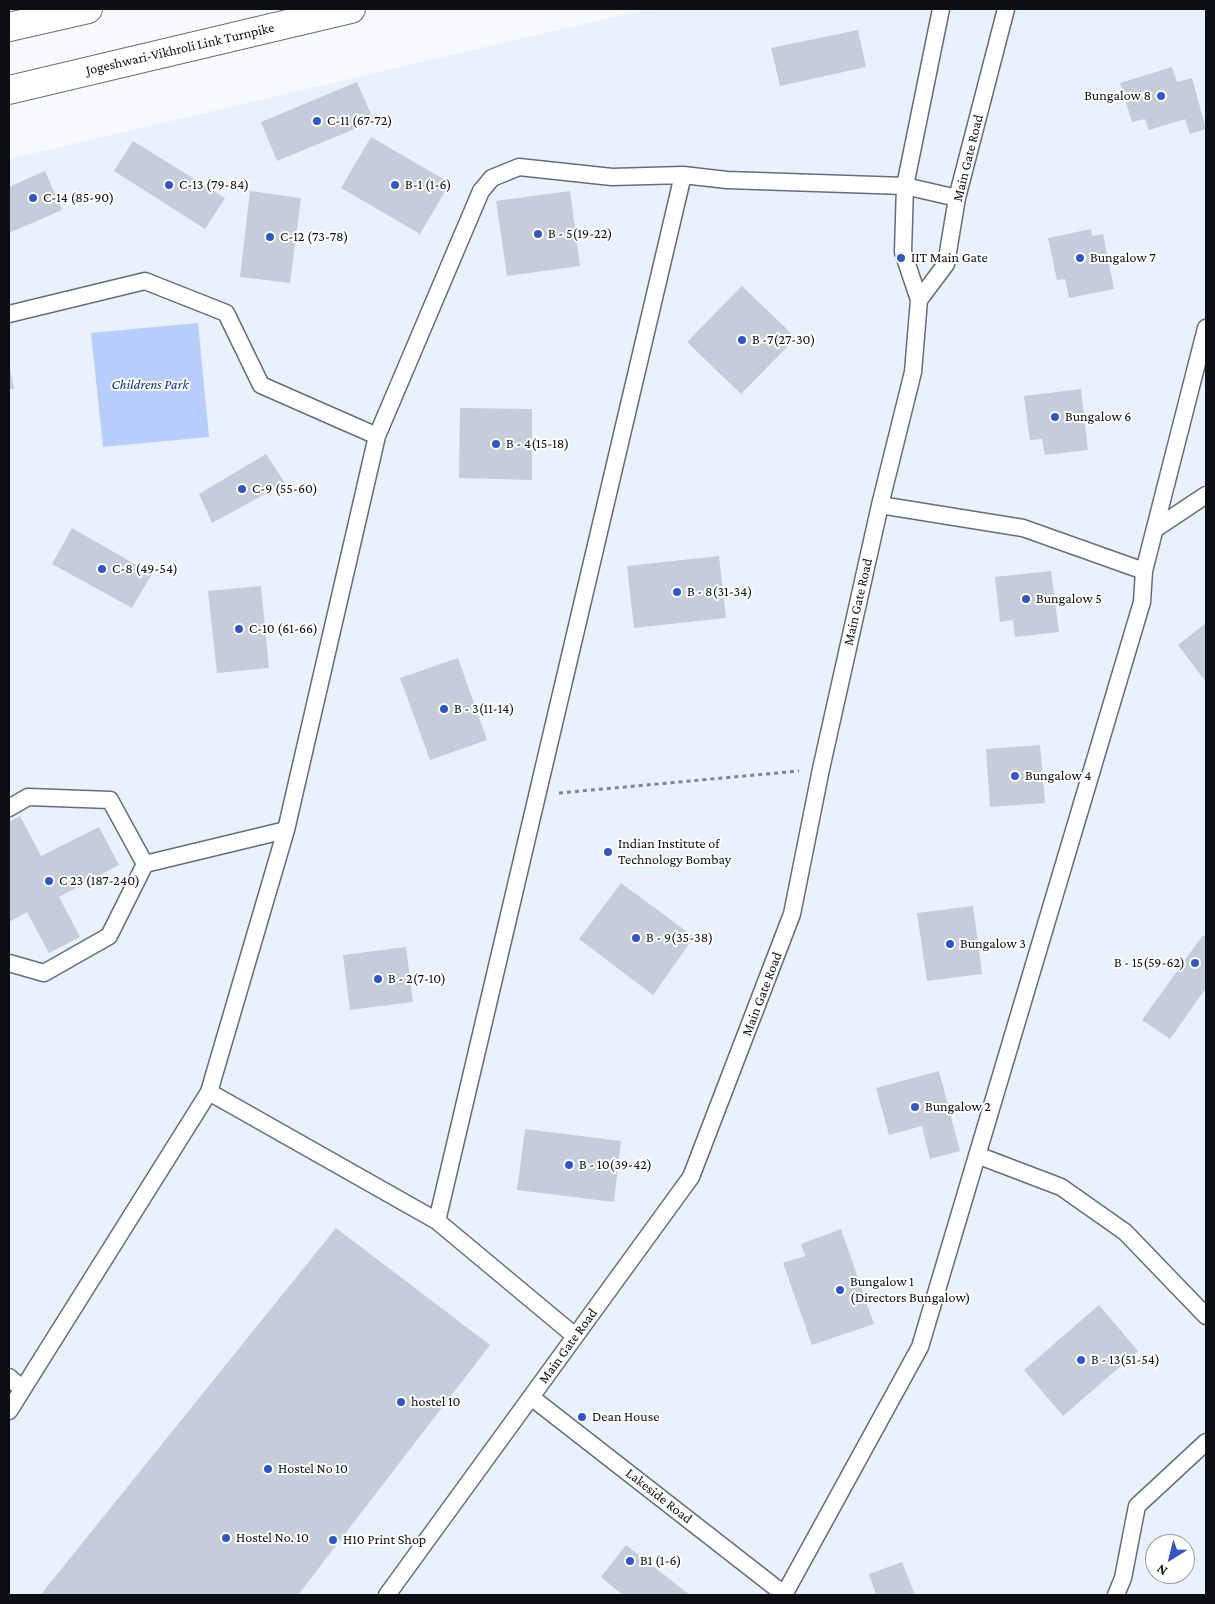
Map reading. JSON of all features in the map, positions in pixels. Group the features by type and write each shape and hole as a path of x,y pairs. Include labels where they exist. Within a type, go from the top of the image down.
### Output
{"main road":[{"path":"9,28 88,9"},
{"name":"Jogeshwari-Vikhroli Link Turnpike","path":"9,90 352,9"}],"lane":[{"name":"Main Gate Road","path":"387,1595 692,1177 792,914 821,768 880,505 913,372 919,300 903,252 905,186 941,9"},
{"name":"Main Gate Road","path":"919,300 946,264 957,198 1006,9"},
{"path":"9,1410 209,1092 286,830 377,436 481,191 492,178 519,167 612,177 683,176 727,180 905,186 957,198"},
{"path":"437,1221 683,176"},
{"path":"9,314 145,282 226,313 261,385 377,436"},
{"path":"785,1594 920,1347 1142,602 1144,570 1206,328"},
{"path":"1155,530 1206,495"},
{"path":"880,505 1023,528 1144,570"},
{"path":"9,808 28,797 110,800 145,864"},
{"path":"9,963 44,973 109,936 145,864 286,830"},
{"path":"209,1092 437,1221 575,1336"},
{"path":"977,1155 1061,1187 1125,1232 1206,1316"},
{"path":"9,1377 22,1389"},
{"name":"Lakeside Road","path":"531,1397 785,1594"},
{"path":"1116,1595 1123,1578 1137,1506 1206,1442"}],"path":[{"path":"536,796 821,768"}],"shaded area":[{"name":"Indian Institute of Technology Bombay","path":"647,9 1206,9 1206,1595 9,1595 9,159"}],"green space":[{"name":"Childrens Park","path":"198,323 209,437 103,447 91,333"}],"building":[{"path":"858,30 866,67 780,86 771,48"},
{"name":"Bungalow 8","path":"1172,67 1177,82 1192,78 1206,129 1190,134 1185,119 1149,130 1145,119 1132,122 1120,83"},
{"name":"C-11 (67-72)","path":"357,82 374,121 277,161 261,122"},
{"name":"B-1 (1-6)","path":"371,137 450,183 420,234 341,188"},
{"name":"C-13 (79-84)","path":"133,141 225,198 205,229 114,171"},
{"name":"C-14 (85-90)","path":"45,171 62,210 9,233 9,187"},
{"name":"C-12 (73-78)","path":"250,191 301,198 290,283 240,277"},
{"name":"B - 5(19-22)","path":"570,191 580,266 507,276 496,201"},
{"name":"Bungalow 7","path":"1091,229 1092,236 1103,234 1114,289 1069,298 1065,279 1057,280 1048,238"},
{"name":"B -7(27-30)","path":"742,286 796,338 741,394 687,342"},
{"path":"9,364 14,389 9,389"},
{"name":"Bungalow 6","path":"1081,389 1088,450 1045,455 1042,439 1030,440 1024,396"},
{"name":"B - 4(15-18)","path":"460,408 532,409 532,480 459,478"},
{"name":"C-9 (55-60)","path":"266,454 285,483 212,523 199,494"},
{"name":"C-8 (49-54)","path":"72,528 152,574 132,608 52,564"},
{"name":"B - 8(31-34)","path":"719,556 726,618 634,628 627,566"},
{"name":"Bungalow 5","path":"1051,571 1059,632 1015,637 1013,620 1000,622 995,577"},
{"name":"C-10 (61-66)","path":"261,586 269,668 217,673 208,591"},
{"path":"1206,623 1206,682 1178,645"},
{"name":"B - 3(11-14)","path":"458,658 487,740 430,760 400,678"},
{"name":"Bungalow 4","path":"1040,745 1045,803 990,807 986,749"},
{"name":"C 23 (187-240)","path":"20,816 41,856 99,827 119,865 59,897 80,937 49,953 27,912 9,922 9,822"},
{"name":"B - 9(35-38)","path":"621,883 694,937 653,995 579,939"},
{"name":"Bungalow 3","path":"973,906 982,974 927,981 917,913"},
{"name":"B - 15(59-62)","path":"1203,935 1206,937 1206,988 1170,1039 1142,1020"},
{"name":"B - 2(7-10)","path":"406,947 413,1002 350,1010 343,955"},
{"name":"Bungalow 2","path":"939,1071 960,1151 930,1159 922,1126 889,1135 876,1088"},
{"name":"B - 10(39-42)","path":"525,1129 621,1141 614,1202 517,1190"},
{"name":"Hostel No 10","path":"336,1228 490,1345 298,1595 45,1595 42,1593"},
{"name":"Bungalow 1 (Directors Bungalow)","path":"841,1229 874,1324 812,1345 783,1263 805,1256 801,1244"},
{"name":"B - 13(51-54)","path":"1099,1305 1138,1351 1063,1416 1024,1370"},
{"name":"B1 (1-6)","path":"626,1545 690,1595 623,1595 601,1577"},
{"path":"902,1562 915,1595 876,1595 869,1574"}],"place":[{"name":"Bungalow 8","path":"1161,96"},
{"name":"C-11 (67-72)","path":"317,121"},
{"name":"C-13 (79-84)","path":"169,185"},
{"name":"B-1 (1-6)","path":"395,185"},
{"name":"C-14 (85-90)","path":"33,198"},
{"name":"B - 5(19-22)","path":"538,234"},
{"name":"C-12 (73-78)","path":"270,237"},
{"name":"IIT Main Gate","path":"901,258"},
{"name":"Bungalow 7","path":"1080,258"},
{"name":"B -7(27-30)","path":"742,340"},
{"name":"Bungalow 6","path":"1055,417"},
{"name":"B - 4(15-18)","path":"496,444"},
{"name":"C-9 (55-60)","path":"242,489"},
{"name":"C-8 (49-54)","path":"102,569"},
{"name":"B - 8(31-34)","path":"677,592"},
{"name":"Bungalow 5","path":"1026,599"},
{"name":"C-10 (61-66)","path":"239,629"},
{"name":"B - 3(11-14)","path":"444,709"},
{"name":"Bungalow 4","path":"1015,776"},
{"name":"Indian Institute of Technology Bombay","path":"608,852"},
{"name":"C 23 (187-240)","path":"49,881"},
{"name":"B - 9(35-38)","path":"636,938"},
{"name":"Bungalow 3","path":"950,944"},
{"name":"B - 15(59-62)","path":"1195,963"},
{"name":"B - 2(7-10)","path":"378,979"},
{"name":"Bungalow 2","path":"915,1107"},
{"name":"B - 10(39-42)","path":"569,1165"},
{"name":"Bungalow 1 (Directors Bungalow)","path":"840,1290"},
{"name":"B - 13(51-54)","path":"1081,1360"},
{"name":"hostel 10","path":"401,1402"},
{"name":"Dean House","path":"582,1417"},
{"name":"Hostel No 10","path":"268,1469"},
{"name":"Hostel No. 10","path":"226,1538"},
{"name":"H10 Print Shop","path":"333,1540"},
{"name":"B1 (1-6)","path":"630,1561"}]}
